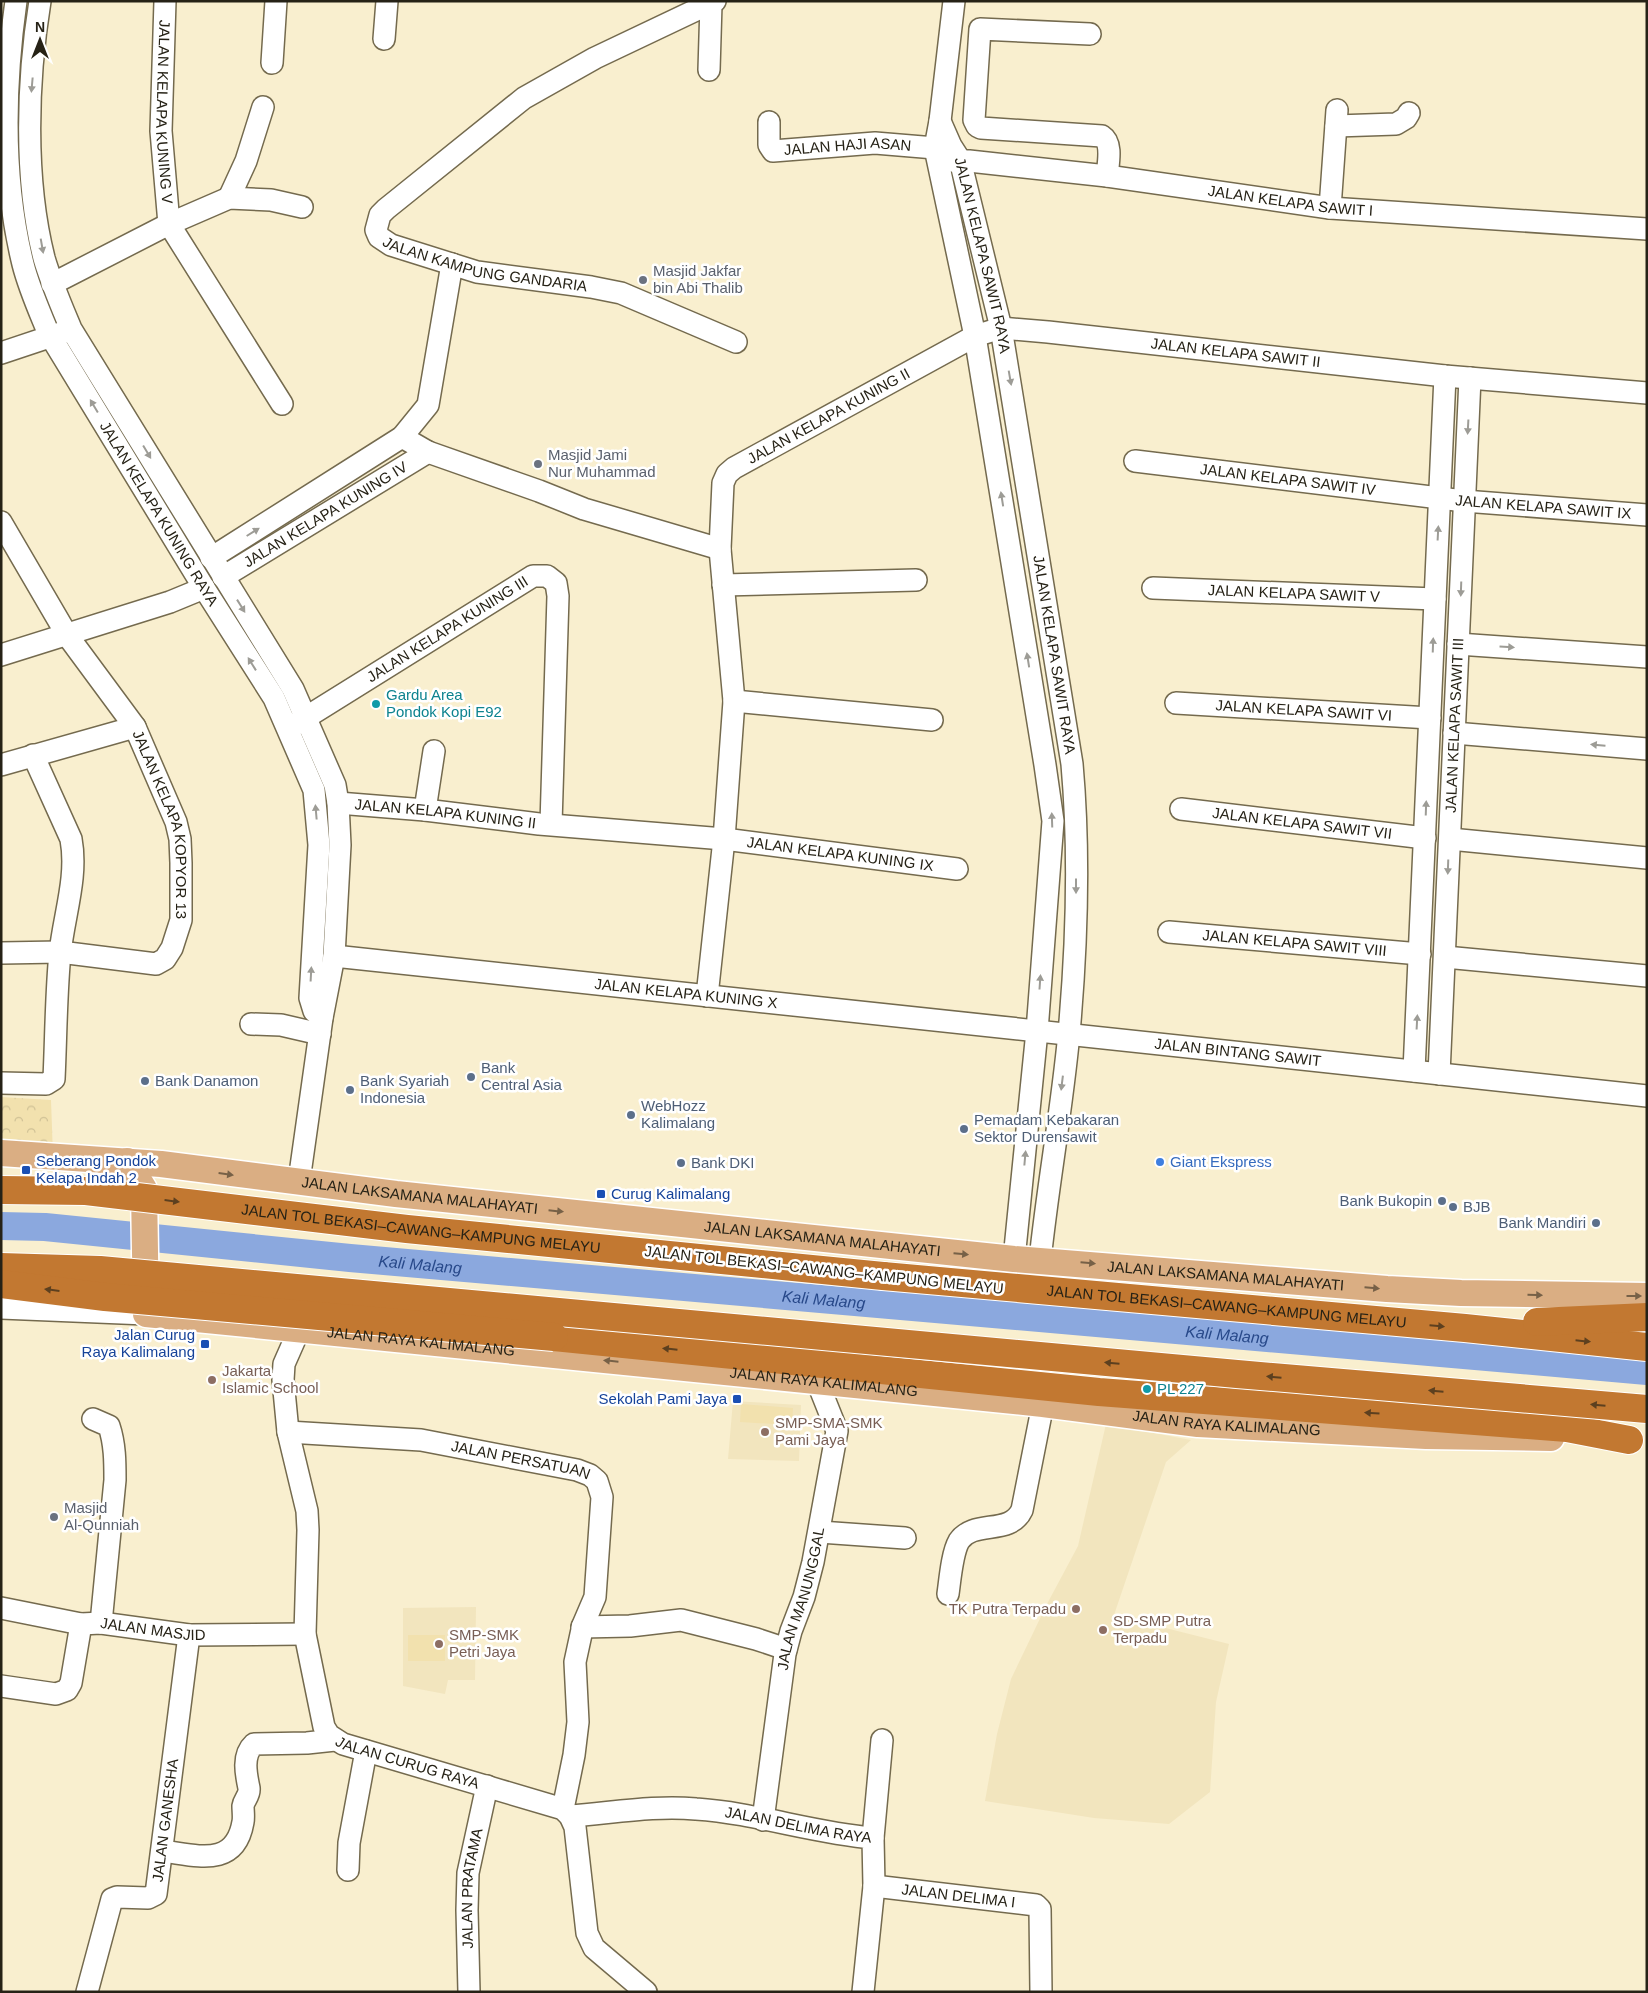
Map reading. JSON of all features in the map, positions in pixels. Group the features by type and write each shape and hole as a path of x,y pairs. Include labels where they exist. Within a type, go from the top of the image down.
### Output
{"highway":[{"name":"JALAN TOL BEKASI–CAWANG–KAMPUNG MELAYU","path":"1,1190 86,1191 407,1229 883,1276 1465,1328 1647,1347"},
{"path":"1,1266 100,1270 1208,1372 1647,1409"},
{"path":"1,1284 105,1297 554,1337 1080,1390 1567,1428 1638,1440"},
{"path":"1465,1328 1647,1317"}],"main road":[{"name":"JALAN LAKSAMANA MALAHAYATI","path":"1,1153 161,1164 233,1175 534,1209 1014,1258 1387,1289 1461,1293 1647,1296"},
{"path":"127,1161 144,1192 146,1314"},
{"path":"144,1192 161,1164"},
{"name":"JALAN RAYA KALIMALANG","path":"146,1314 1043,1404 1198,1424 1426,1436 1638,1440"}],"street":[{"name":"JALAN KELAPA KUNING RAYA","path":"16,1 4,122 12,202 20,249 32,294 52,337 204,588 274,698 314,790 319,845 310,998 321,1026"},
{"name":"JALAN KELAPA KUNING RAYA","path":"40,1 36,24 29,118 35,208 44,257 52,284 71,328 293,688 335,785 340,845 334,956 321,1026 299,1181"},
{"name":"JALAN KELAPA KUNING V","path":"165,1 161,131 169,224"},
{"path":"272,63 276,1"},
{"path":"384,39 387,1"},
{"name":"JALAN KELAPA SAWIT RAYA","path":"954,1 940,121 1044,755 1053,821 1037,1031 1014,1258"},
{"path":"708,70 713,3"},
{"name":"JALAN KAMPUNG GANDARIA","path":"713,3 588,62 524,98 380,215 376,230 379,236 391,245 495,276 591,287 621,293 736,342"},
{"path":"951,28 1090,34"},
{"path":"980,29 974,120 977,126 1102,136 1107,141 1108,146 1107,176"},
{"path":"263,107 246,161 229,198 271,200 302,207"},
{"path":"1330,208 1336,118 1396,124 1409,114"},
{"path":"4,122 29,118"},
{"name":"JALAN HAJI ASAN","path":"769,122 769,145 773,151 876,143 946,154"},
{"name":"JALAN KELAPA SAWIT RAYA","path":"946,154 1002,328 1072,764 1077,822 1076,906 1069,1034 1040,1260"},
{"name":"JALAN KELAPA SAWIT I","path":"946,154 1330,208 1647,229"},
{"name":"JALAN KELAPA KUNING V","path":"52,284 169,224 229,198"},
{"path":"169,224 282,404"},
{"name":"JALAN KELAPA KUNING IV","path":"212,558 402,437 428,405 452,264"},
{"path":"1,353 52,337 71,328"},
{"name":"JALAN KELAPA KUNING II","path":"707,996 724,839 734,701 720,549 722,492 727,474 734,468 975,336 1002,328"},
{"name":"JALAN KELAPA SAWIT II","path":"1002,328 1470,378"},
{"name":"JALAN KELAPA SAWIT III","path":"1414,1071 1445,376"},
{"path":"1470,378 1647,393"},
{"name":"JALAN KELAPA SAWIT III","path":"1439,1074 1470,378"},
{"path":"402,437 428,452 584,509 720,549"},
{"name":"JALAN KELAPA KUNING IV","path":"223,577 428,452"},
{"name":"JALAN KELAPA SAWIT IV","path":"1135,461 1440,498"},
{"name":"JALAN KELAPA SAWIT IX","path":"1440,498 1647,514"},
{"name":"JALAN KELAPA KOPYOR 13","path":"1,953 60,952 156,964 165,959 172,948 181,920 182,877 180,839 170,806 135,727 67,635 5,534"},
{"name":"JALAN KELAPA KUNING III","path":"287,729 305,716 533,576 546,576 556,583 558,596 552,824"},
{"path":"724,585 916,580"},
{"path":"1,655 170,602 204,588"},
{"name":"JALAN KELAPA SAWIT V","path":"1153,588 1435,599"},
{"path":"1458,644 1647,657"},
{"path":"734,701 932,720"},
{"name":"JALAN KELAPA SAWIT VI","path":"1176,703 1430,718"},
{"path":"1,765 135,727"},
{"path":"1454,733 1647,749"},
{"path":"425,810 434,751"},
{"path":"1,1083 46,1084 54,1079 60,952 72,877 73,850 71,839 33,755"},
{"name":"JALAN KELAPA KUNING II","path":"338,803 724,839"},
{"name":"JALAN KELAPA SAWIT VII","path":"1181,809 1425,838"},
{"name":"JALAN KELAPA KUNING IX","path":"724,839 957,869"},
{"path":"1450,839 1647,858"},
{"name":"JALAN KELAPA SAWIT VIII","path":"1169,932 1420,954"},
{"name":"JALAN KELAPA KUNING X","path":"334,956 1037,1031"},
{"path":"1444,957 1647,976"},
{"path":"251,1024 321,1026"},
{"name":"JALAN BINTANG SAWIT","path":"1037,1031 1647,1096"},
{"path":"1021,1197 1047,1199"},
{"name":"JALAN RAYA KALIMALANG","path":"1,1308 146,1314"},
{"name":"JALAN CURUG RAYA","path":"299,1330 286,1358 283,1370 288,1432 307,1511 305,1634 321,1718 329,1735 335,1740 366,1751 487,1786 566,1813"},
{"name":"JALAN MANUNGGAL","path":"763,1820 786,1649 804,1597 820,1532 837,1431 817,1381"},
{"path":"948,1594 956,1549 964,1536 971,1531 1009,1524 1019,1516 1022,1510 1043,1404"},
{"path":"1,1686 56,1694 67,1690 71,1683 91,1624 115,1480 113,1437 109,1426 93,1419"},
{"name":"JALAN PERSATUAN","path":"288,1432 445,1444 577,1470 598,1480 602,1498 595,1597 582,1627 575,1662 577,1730 566,1813"},
{"path":"820,1532 905,1538"},
{"name":"JALAN MASJID","path":"1,1608 91,1624 189,1636 305,1634"},
{"path":"582,1627 630,1626 680,1620 756,1639 786,1649"},
{"name":"JALAN GANESHA","path":"87,1992 110,1902 117,1897 148,1898 156,1894 189,1636"},
{"path":"162,1851 211,1856 226,1852 235,1844 243,1821 244,1802 249,1791 246,1778 246,1763 250,1749 254,1744 307,1743 335,1740"},
{"path":"873,1838 882,1740"},
{"path":"348,1870 349,1843 366,1751"},
{"name":"JALAN PRATAMA","path":"469,1992 468,1873 487,1786"},
{"name":"JALAN DELIMA RAYA","path":"566,1813 670,1808 715,1810 850,1836 873,1838 874,1886 863,1992"},
{"path":"566,1813 575,1827 589,1941 594,1948 646,1992"},
{"name":"JALAN DELIMA I","path":"874,1886 1034,1904 1040,1909 1041,1992"}],"shaded area":[{"name":"SMP-SMA-SMK Pami Jaya","path":"733,1401 801,1405 799,1461 728,1459"},
{"name":"SD-SMP Putra Terpadu","path":"1106,1424 1191,1440 1166,1462 1114,1615 1229,1644 1216,1702 1210,1792 1169,1824 1094,1818 985,1801 997,1734 1011,1679 1047,1604 1078,1546"},
{"name":"SMP-SMK Petri Jaya","path":"476,1607 475,1680 448,1680 445,1694 403,1686 403,1608"}],"green space":[{"path":"1,1097 51,1100 53,1156 1,1154"},
{"path":"741,1404 793,1408 792,1425 740,1422"},
{"path":"408,1635 445,1635 445,1661 408,1661"}],"waterway":[{"name":"Kali Malang","path":"1,1226 45,1227 350,1258 1647,1371"}],"place":[{"name":"Masjid Jakfar bin Abi Thalib","path":"643,280"},
{"name":"Masjid Jami Nur Muhammad","path":"538,464"},
{"name":"Gardu Area Pondok Kopi E92","path":"376,704"},
{"name":"Bank Central Asia","path":"471,1077"},
{"name":"Bank Danamon","path":"145,1081"},
{"name":"Bank Syariah Indonesia","path":"350,1090"},
{"name":"WebHozz Kalimalang","path":"631,1115"},
{"name":"Pemadam Kebakaran Sektor Durensawit","path":"964,1129"},
{"name":"Giant Ekspress","path":"1160,1162"},
{"name":"Bank DKI","path":"681,1163"},
{"name":"Seberang Pondok Kelapa Indah 2","path":"26,1170"},
{"name":"Curug Kalimalang","path":"601,1194"},
{"name":"Bank Bukopin","path":"1442,1201"},
{"name":"BJB","path":"1453,1207"},
{"name":"Bank Mandiri","path":"1596,1223"},
{"name":"Jalan Curug Raya Kalimalang","path":"205,1344"},
{"name":"Jakarta Islamic School","path":"212,1380"},
{"name":"PL 227","path":"1147,1389"},
{"name":"Sekolah Pami Jaya","path":"737,1399"},
{"name":"SMP-SMA-SMK Pami Jaya","path":"765,1432"},
{"name":"Masjid Al-Qunniah","path":"54,1517"},
{"name":"TK Putra Terpadu","path":"1076,1609"},
{"name":"SD-SMP Putra Terpadu","path":"1103,1630"},
{"name":"SMP-SMK Petri Jaya","path":"439,1644"}]}
